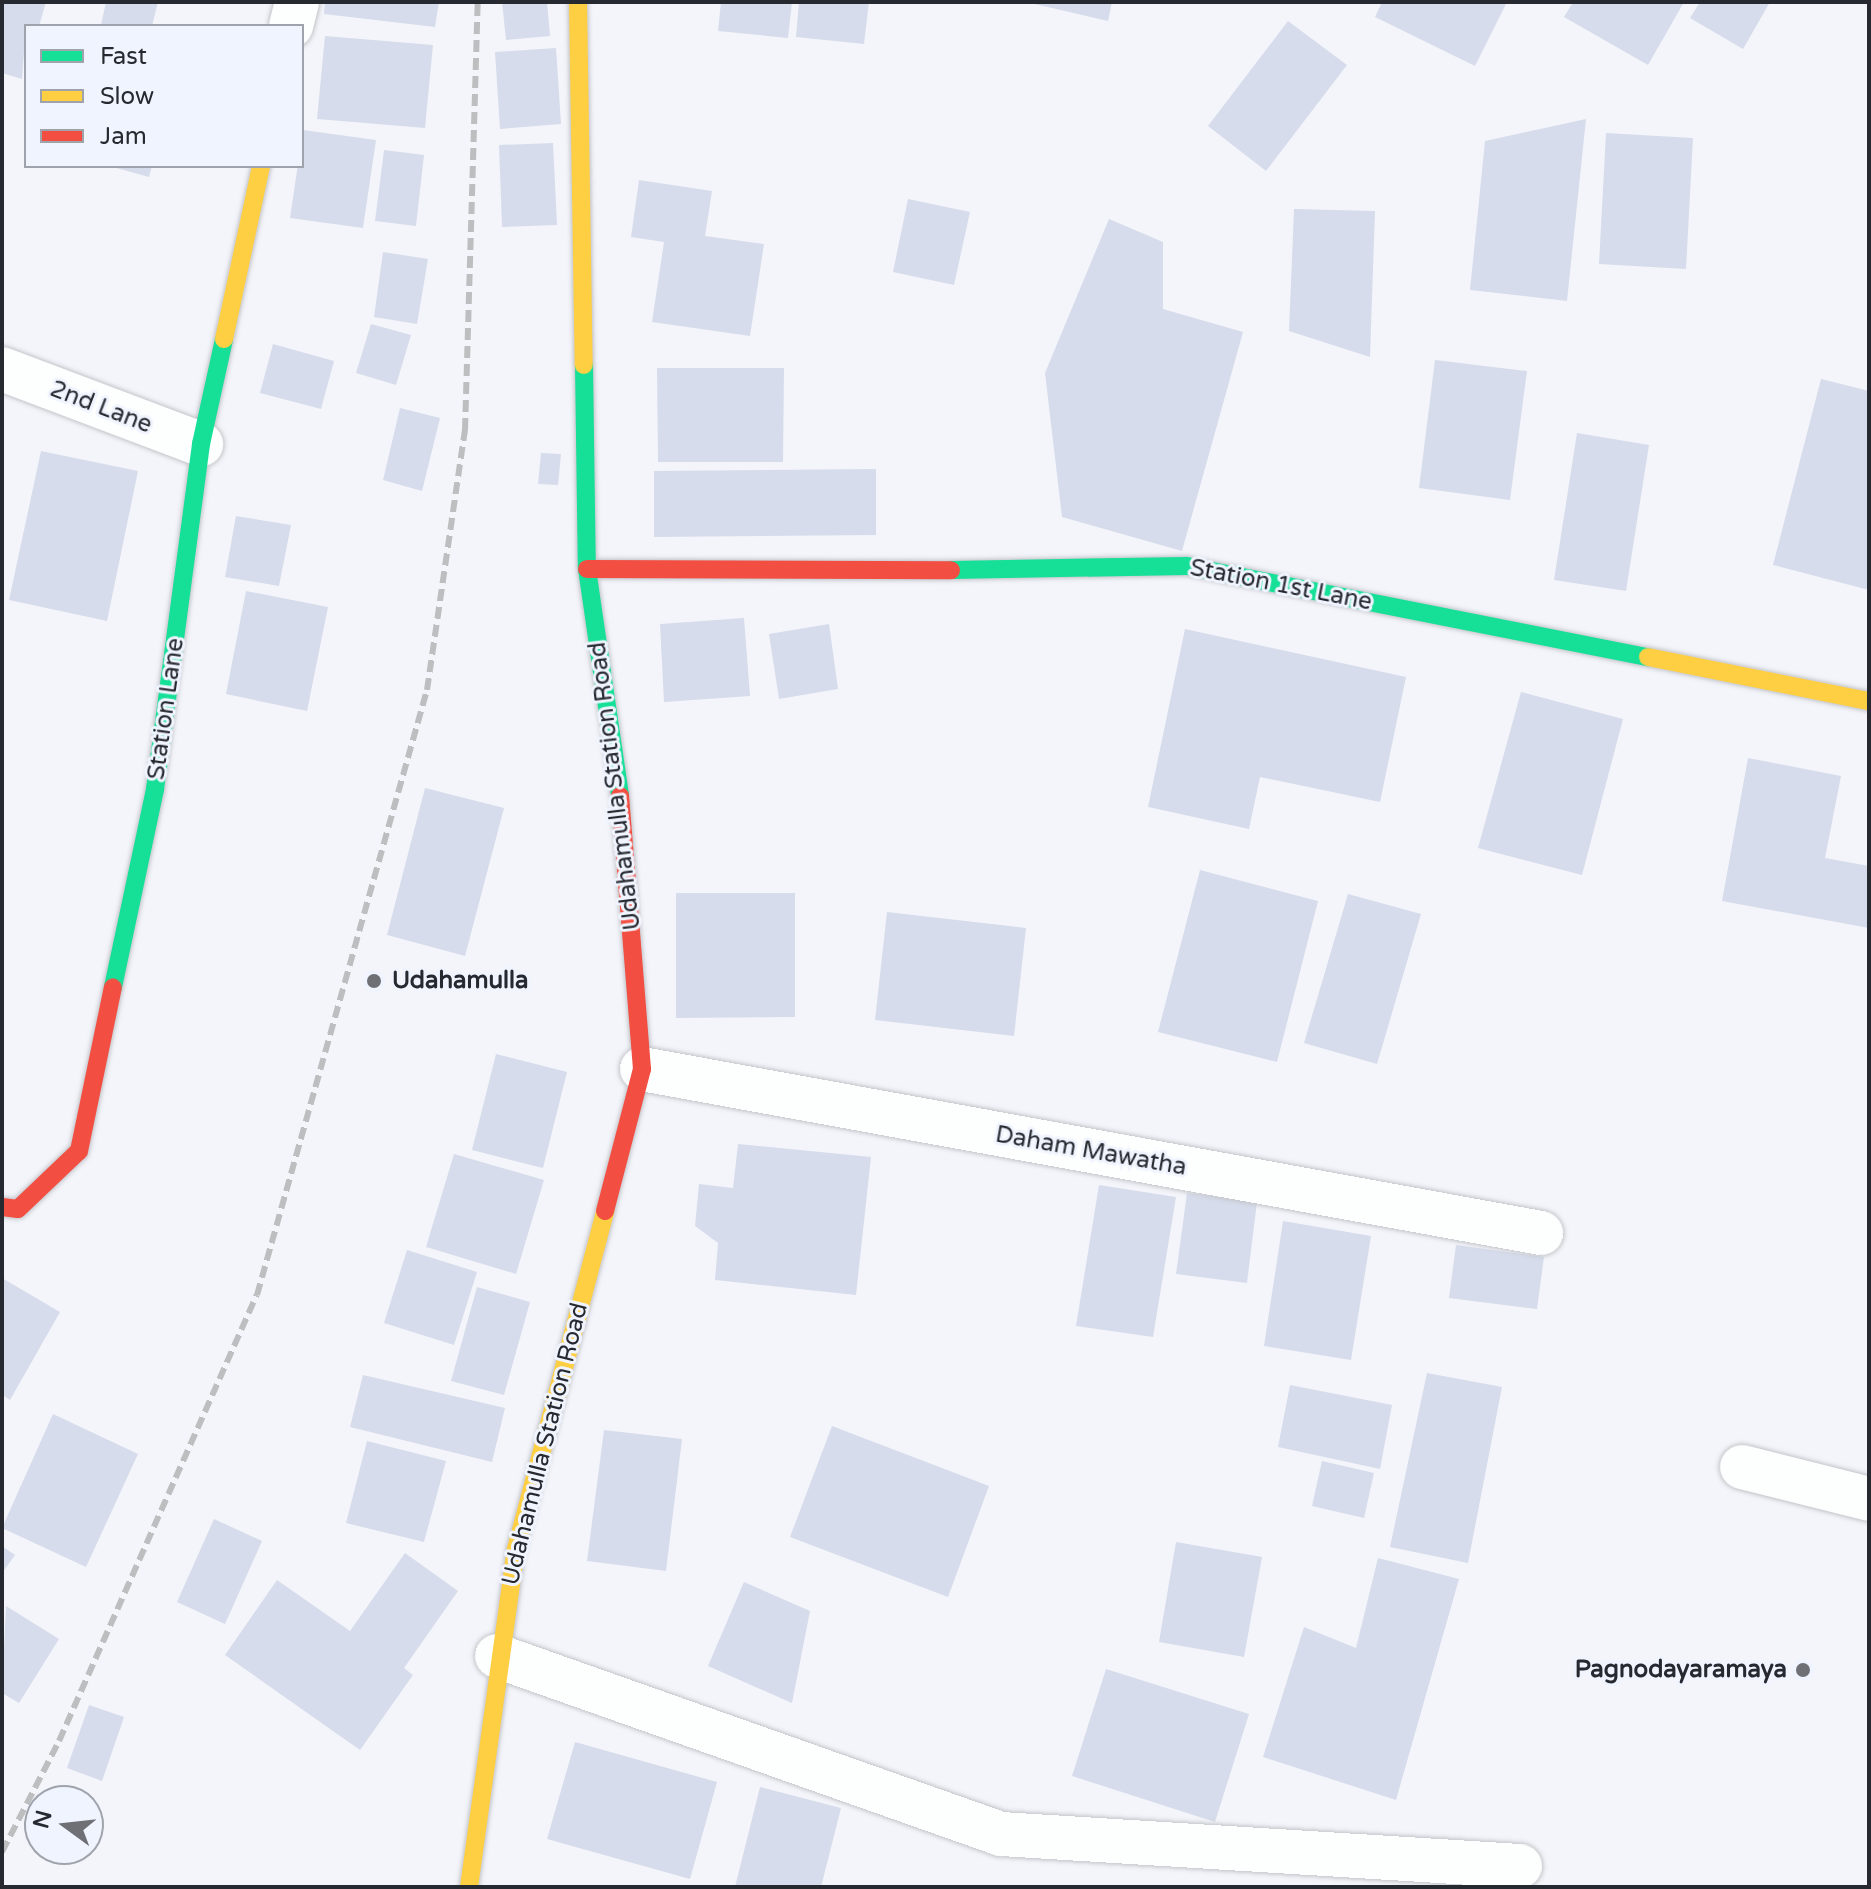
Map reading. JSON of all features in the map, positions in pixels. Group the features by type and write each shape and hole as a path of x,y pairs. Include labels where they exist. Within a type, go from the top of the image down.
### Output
{"street":[{"path":"292,24 297,2"},
{"name":"Udahamulla Station Road","path":"469,1887 497,1656 516,1549 642,1069 629,860 587,569 578,2"},
{"name":"Station Lane","path":"2,1207 18,1209 79,1151 155,789 201,444 261,168"},
{"name":"2nd Lane","path":"2,369 201,444"},
{"name":"Station 1st Lane","path":"587,569 736,574 1187,566 1869,701"},
{"name":"Daham Mawatha","path":"642,1069 1541,1233"},
{"path":"1742,1467 1869,1499"},
{"path":"497,1656 1001,1834 1520,1866"}],"building":[{"path":"2,2 46,2 40,24 24,24 22,79 2,73"},
{"path":"106,2 158,2 152,24 101,24"},
{"path":"325,2 439,2 435,27 324,14"},
{"path":"502,2 547,2 550,36 506,40"},
{"path":"721,2 792,2 788,38 718,31"},
{"path":"799,2 869,2 864,44 796,37"},
{"path":"1026,2 1112,2 1108,21"},
{"path":"1382,2 1507,2 1475,66 1375,17"},
{"path":"1573,2 1684,2 1648,65 1564,17"},
{"path":"1700,2 1770,2 1743,49 1690,18"},
{"path":"1288,21 1347,65 1266,171 1208,126"},
{"path":"325,36 433,45 425,128 317,119"},
{"path":"556,48 561,124 500,129 495,52"},
{"path":"1586,119 1567,301 1470,290 1485,141"},
{"path":"304,130 376,140 363,228 290,218 297,168 304,168"},
{"path":"1606,133 1693,138 1686,269 1599,264"},
{"path":"553,143 557,225 502,227 499,145"},
{"path":"384,150 424,155 416,226 375,221"},
{"path":"116,168 151,168 149,177"},
{"path":"639,180 712,191 705,236 764,244 750,336 652,322 664,242 631,237"},
{"path":"908,199 970,212 954,285 893,272"},
{"path":"1294,209 1375,211 1370,357 1289,331"},
{"path":"1109,219 1163,242 1163,309 1243,332 1182,551 1062,517 1045,373"},
{"path":"383,252 428,259 417,324 374,317"},
{"path":"371,324 411,335 396,385 356,373"},
{"path":"273,344 334,361 321,409 260,393"},
{"path":"1435,360 1527,371 1510,500 1419,488"},
{"path":"657,368 784,368 783,462 658,462"},
{"path":"1821,379 1869,391 1869,590 1773,565"},
{"path":"400,408 440,418 422,491 383,480"},
{"path":"1577,433 1649,445 1626,591 1554,580"},
{"path":"41,451 138,471 107,621 9,600"},
{"path":"541,453 561,454 558,485 538,484"},
{"path":"876,469 876,535 654,537 654,471"},
{"path":"236,516 291,525 279,586 225,577"},
{"path":"246,591 328,607 307,711 226,694"},
{"path":"744,618 750,696 664,702 660,624"},
{"path":"829,624 838,689 779,699 769,634"},
{"path":"1185,629 1406,677 1380,802 1260,777 1249,829 1148,807"},
{"path":"1521,692 1623,719 1582,875 1478,848"},
{"path":"1748,758 1841,776 1825,858 1869,866 1869,928 1722,901"},
{"path":"425,788 504,808 465,956 387,935"},
{"path":"1200,870 1318,901 1277,1062 1158,1032"},
{"path":"676,893 795,893 795,1017 676,1018"},
{"path":"1348,894 1421,914 1377,1064 1304,1043"},
{"path":"887,912 1026,928 1014,1036 875,1020"},
{"path":"496,1054 567,1072 543,1168 472,1150"},
{"path":"738,1144 871,1157 856,1295 715,1280 718,1243 695,1226 699,1184 733,1188"},
{"path":"454,1154 544,1180 516,1274 426,1247"},
{"path":"1099,1185 1176,1197 1153,1337 1076,1326"},
{"path":"1187,1193 1257,1202 1247,1283 1176,1274"},
{"path":"1283,1221 1371,1236 1351,1360 1264,1346"},
{"path":"1456,1245 1544,1257 1537,1309 1449,1298"},
{"path":"407,1250 477,1272 454,1345 384,1323"},
{"path":"2,1278 60,1312 10,1400 2,1395"},
{"path":"477,1287 530,1302 504,1395 451,1381"},
{"path":"1427,1373 1502,1387 1468,1563 1390,1547"},
{"path":"363,1375 505,1408 492,1462 350,1427"},
{"path":"1290,1385 1392,1405 1380,1469 1278,1447"},
{"path":"53,1414 138,1454 86,1567 2,1528"},
{"path":"832,1426 989,1486 948,1597 790,1537"},
{"path":"604,1430 682,1439 666,1571 587,1561"},
{"path":"367,1441 446,1461 424,1542 346,1523"},
{"path":"1322,1461 1374,1473 1364,1518 1312,1506"},
{"path":"214,1519 262,1541 225,1624 177,1602"},
{"path":"1176,1542 1262,1557 1244,1657 1159,1642"},
{"path":"2,1546 15,1555 2,1573"},
{"path":"405,1553 458,1591 404,1668 413,1675 360,1750 225,1655 277,1580 350,1631"},
{"path":"1378,1558 1459,1579 1396,1800 1263,1757 1304,1627 1356,1648"},
{"path":"744,1582 810,1611 792,1703 708,1666"},
{"path":"6,1606 59,1639 19,1703 2,1693"},
{"path":"1106,1669 1249,1714 1215,1822 1072,1776"},
{"path":"89,1705 124,1717 102,1781 67,1768"},
{"path":"575,1742 717,1782 690,1879 547,1839"},
{"path":"760,1787 841,1808 821,1887 735,1887"}],"railway":[{"path":"2,1852 59,1741 257,1295 427,690 465,430 478,2"}],"traffic: fast":[{"path":"113,987 155,789 201,444 224,339"},
{"path":"584,365 587,569 620,796"},
{"path":"951,570 1187,566 1648,657"}],"traffic: slow":[{"path":"578,2 584,365"},
{"path":"224,339 261,168"},
{"path":"1648,657 1869,701"},
{"path":"469,1887 516,1549 605,1211"}],"traffic: jam":[{"path":"587,569 951,570"},
{"path":"605,1211 642,1069 620,796"},
{"path":"2,1207 18,1209 79,1151 113,987"}],"place":[{"name":"Udahamulla","path":"374,981"},
{"name":"Pagnodayaramaya","path":"1803,1670"}]}
